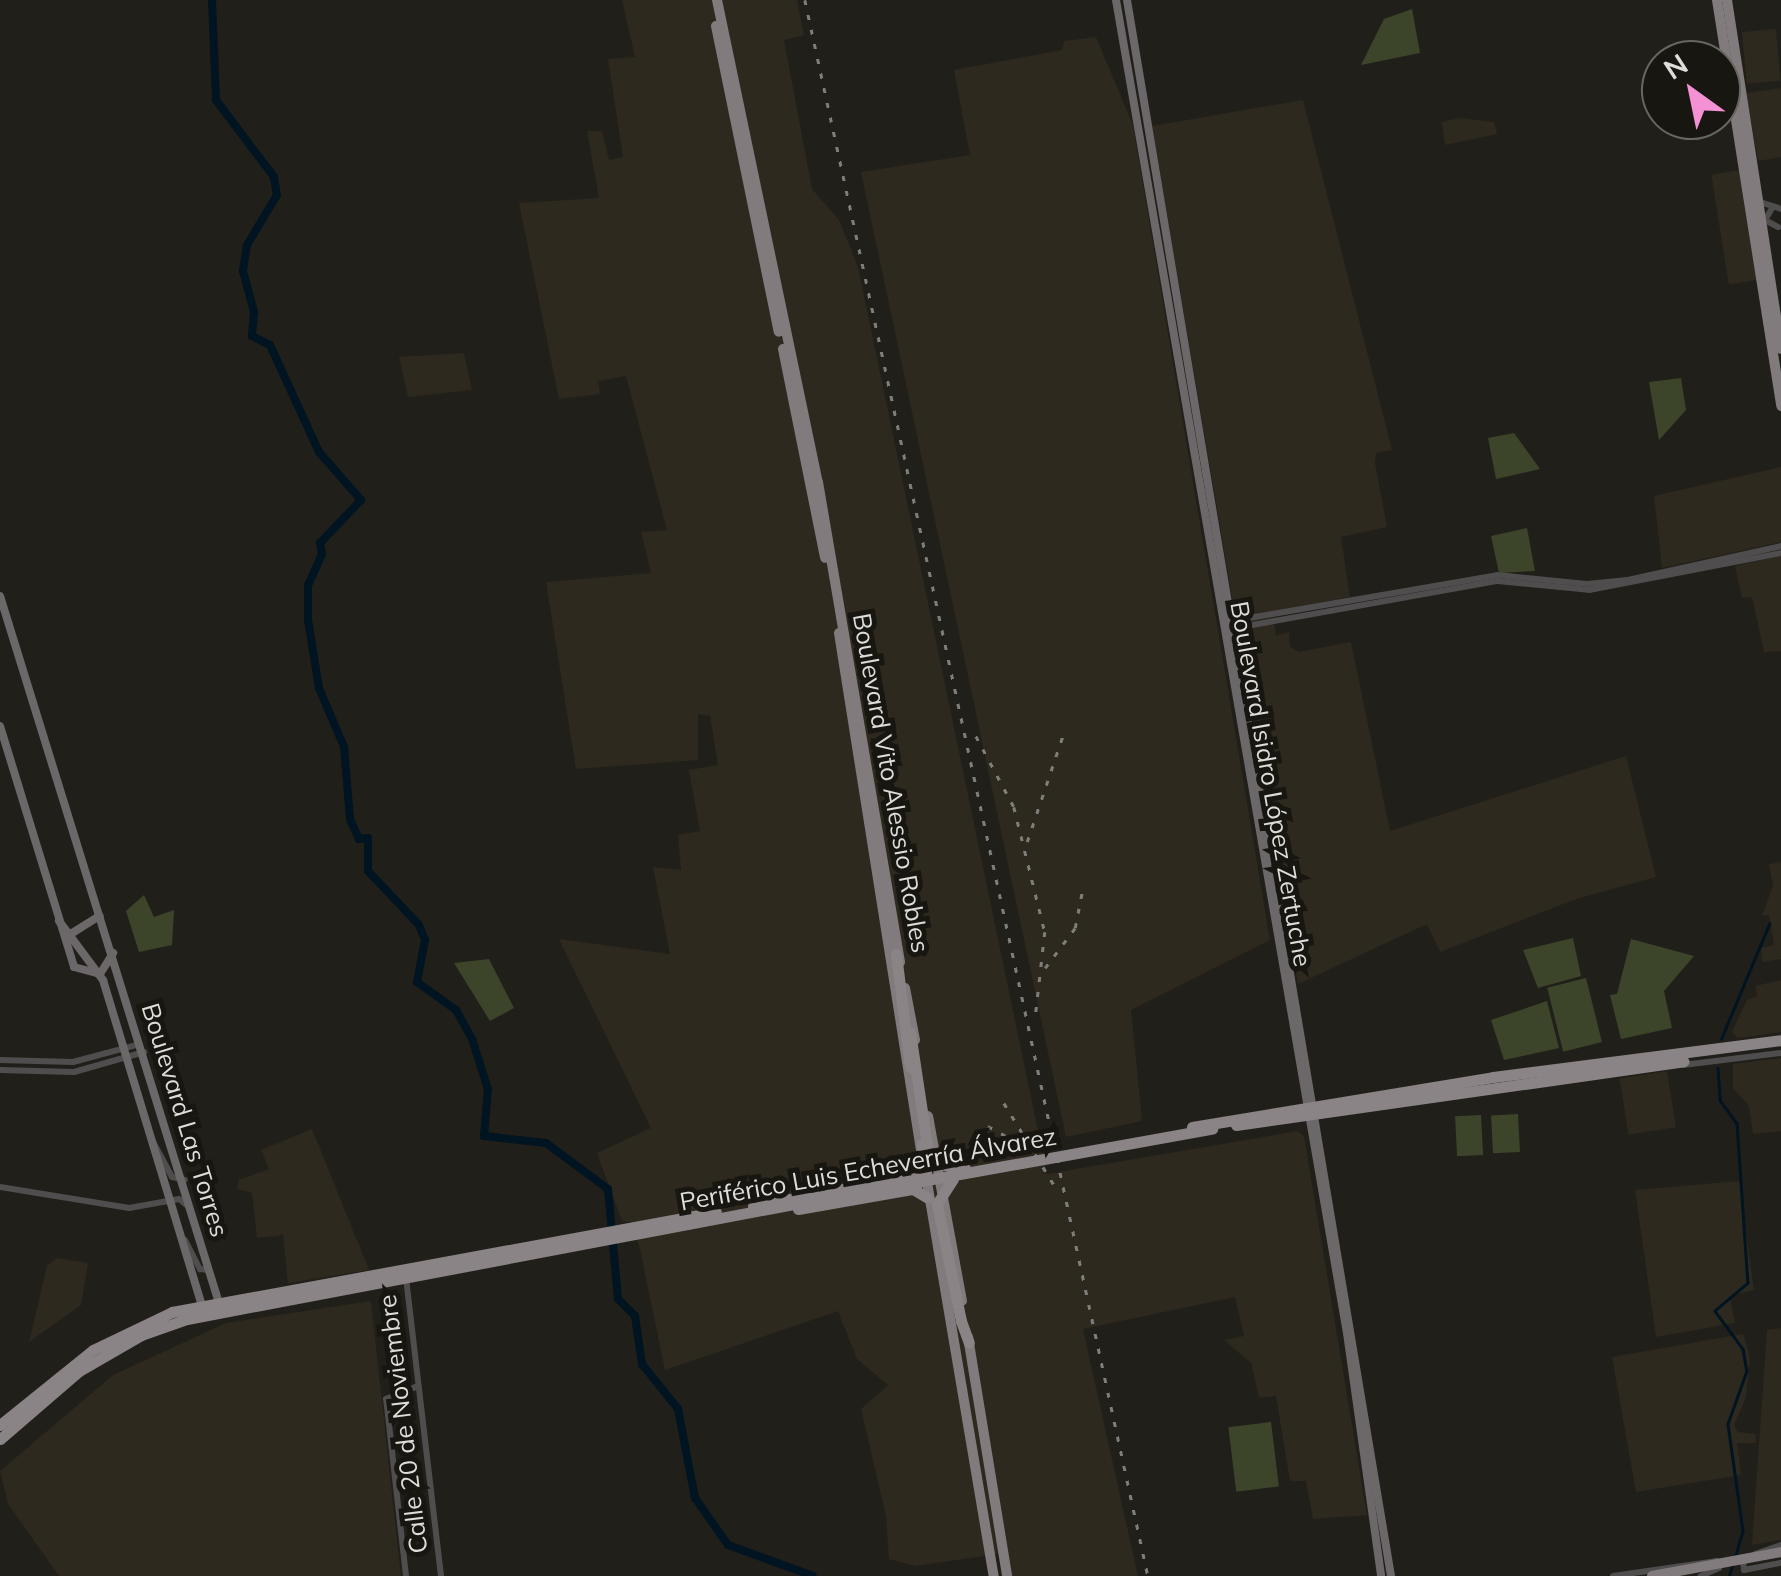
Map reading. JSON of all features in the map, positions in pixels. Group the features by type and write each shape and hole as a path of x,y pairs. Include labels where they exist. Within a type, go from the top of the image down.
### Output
{"highway":[{"path":"896,940 926,1172 946,1193"},
{"path":"896,954 928,1151 940,1164 966,1171"},
{"name":"Periférico Luis Echeverría Álvarez","path":"218,1299 406,1272 752,1206 1493,1077 1777,1044"},
{"name":"Periférico Luis Echeverría Álvarez","path":"1311,1109 1615,1071 1638,1063"},
{"path":"1568,1067 1615,1071"},
{"path":"1459,1092 1493,1077"},
{"path":"966,1171 947,1183 937,1204 969,1343"},
{"path":"752,1206 926,1172"},
{"path":"769,1209 912,1190 926,1172"},
{"path":"907,1175 912,1190 930,1204"},
{"name":"Periférico Luis Echeverría Álvarez","path":"624,1232 798,1201"},
{"name":"Periférico Luis Echeverría Álvarez","path":"0,1438 4,1426 107,1354 202,1305 218,1299 406,1272"}],"main road":[{"name":"Boulevard Vito Alessio Robles","path":"714,0 787,352 946,1193 1007,1576"},
{"name":"Boulevard Isidro López Zertuche","path":"1116,0 1163,243"},
{"name":"Boulevard Isidro López Zertuche","path":"1127,0 1187,389 1391,1576"},
{"path":"1717,0 1781,406"},
{"path":"1727,0 1781,349"},
{"name":"Boulevard Las Torres","path":"1,601 185,1180 218,1299"},
{"name":"Boulevard Las Torres","path":"0,726 74,967 100,974"},
{"name":"Boulevard Vito Alessio Robles","path":"858,728 930,1204 994,1576"},
{"path":"67,936 100,916"},
{"path":"84,927 106,935"},
{"name":"Boulevard Las Torres","path":"67,936 100,974 202,1305"},
{"path":"100,974 112,953"},
{"name":"Boulevard Isidro López Zertuche","path":"1311,1109 1382,1576"},
{"path":"930,1204 946,1193"},
{"path":"992,1488 978,1491 992,1526 1000,1528"},
{"path":"987,1534 1004,1563"},
{"path":"1671,1576 1781,1554"},
{"path":"1652,1576 1735,1563"}],"street":[{"path":"1758,199 1771,210 1781,210"},
{"path":"1766,248 1780,226 1765,220 1771,210"},
{"path":"1227,626 1498,581 1588,590 1777,550"},
{"path":"0,1060 72,1062 143,1048"},
{"path":"0,1070 74,1072 124,1053"},
{"path":"128,1068 136,1059 148,1065"},
{"path":"150,1137 172,1177 185,1180"},
{"path":"0,1187 128,1208 185,1202 202,1245"},
{"path":"181,1235 200,1269 210,1270"},
{"name":"Calle 20 de Noviembre","path":"406,1272 441,1576"},
{"path":"406,1576 388,1394 419,1386"},
{"path":"1612,1576 1707,1560 1735,1563"},
{"path":"1701,1576 1735,1563"}],"shaded area":[{"path":"622,0 797,0 804,35 784,40 812,189 839,220 858,267 1047,1174 1298,1131 1304,1136 1367,1515 1313,1519 1306,1481 1290,1481 1276,1396 1259,1398 1251,1363 1224,1340 1244,1336 1235,1297 1083,1329 1138,1576 1009,1576 1004,1553 916,1566 889,1559 886,1516 861,1409 888,1385 857,1359 838,1311 665,1370 640,1249 631,1222 622,1221 597,1153 651,1128 559,939 670,954 653,867 681,870 678,835 700,831 689,770 718,765 710,716 698,714 698,760 576,769 546,582 651,573 641,532 667,530 626,376 598,381 600,394 559,399 519,203 599,198 587,131 602,131 609,160 623,157 608,59 635,57"},
{"path":"1776,29 1781,81 1747,84 1742,32"},
{"path":"1096,37 1133,125 1270,940 1131,1010 1142,1121 1066,1137 861,172 970,155 954,70 1062,50 1064,41"},
{"path":"1781,88 1781,157 1758,161 1746,93"},
{"path":"1303,100 1392,450 1376,453 1375,463 1387,527 1341,537 1350,597 1272,611 1276,636 1289,632 1290,647 1299,652 1351,642 1390,831 1626,756 1656,877 1576,899 1440,952 1427,924 1298,984 1152,126"},
{"path":"1459,118 1494,122 1497,134 1445,145 1442,122"},
{"path":"1741,170 1758,280 1729,284 1711,175"},
{"path":"464,353 472,390 408,397 399,357"},
{"path":"1781,467 1781,542 1662,568 1654,496"},
{"path":"1781,556 1781,651 1764,652 1752,597 1742,598 1735,566"},
{"path":"1781,862 1781,959 1762,962 1761,948 1774,945 1769,915 1762,915 1773,886 1769,864"},
{"path":"1781,980 1781,1032 1738,1038 1732,1032 1747,1000 1757,996 1755,986"},
{"path":"1781,1058 1781,1131 1753,1134 1749,1106 1733,1088 1733,1064"},
{"path":"1667,1071 1676,1127 1629,1135 1620,1079"},
{"path":"312,1129 369,1270 288,1283 283,1235 257,1238 252,1193 237,1189 239,1180 269,1169 261,1150"},
{"path":"1739,1181 1754,1290 1730,1296 1735,1323 1656,1337 1635,1190"},
{"path":"57,1258 88,1263 81,1305 29,1342 47,1266"},
{"path":"371,1301 401,1576 59,1576 8,1504 0,1471 113,1375 226,1323"},
{"path":"1781,1328 1781,1540 1752,1545 1767,1330"},
{"path":"1743,1334 1750,1357 1746,1398 1734,1425 1738,1432 1755,1434 1756,1443 1737,1443 1741,1475 1636,1492 1612,1357"}],"green space":[{"path":"1412,9 1420,53 1361,65 1384,19"},
{"path":"1681,378 1686,410 1659,440 1649,382"},
{"path":"1514,433 1540,469 1496,479 1488,438"},
{"path":"1527,528 1535,571 1499,573 1491,536"},
{"path":"144,895 154,917 174,910 172,945 139,952 126,911"},
{"path":"1573,938 1581,976 1538,988 1523,950"},
{"path":"1631,939 1694,956 1664,991 1672,1028 1621,1039 1610,995 1617,994"},
{"path":"489,959 514,1008 490,1021 454,963"},
{"path":"1586,978 1602,1042 1563,1052 1547,988"},
{"path":"1547,1001 1559,1048 1504,1060 1491,1020"},
{"path":"1518,1114 1520,1152 1493,1153 1491,1115"},
{"path":"1481,1115 1483,1155 1457,1156 1455,1116"},
{"path":"1271,1422 1279,1487 1236,1492 1228,1427"}],"waterway":[{"path":"212,0 216,100 274,177 277,195 247,245 243,271 254,312 252,336 270,345 319,452 361,500 320,543 322,554 308,585 308,620 319,688 344,747 350,819 359,839 368,838 368,871 419,925 425,940 417,982 456,1010 472,1039 488,1089 484,1136 546,1143 608,1189 618,1299 635,1316 642,1364 678,1409 695,1498 728,1545 813,1576"},
{"path":"1721,1039 1769,924"},
{"path":"1718,1068 1720,1100 1737,1123 1748,1283 1715,1311 1743,1349 1747,1371 1728,1424 1743,1531 1736,1556"},
{"path":"1729,1576 1733,1563"}],"railway":[{"path":"805,0 1148,1576"},
{"path":"1027,842 1065,729"},
{"path":"976,736 1014,807 1045,932 1035,1021"},
{"path":"1045,968 1075,928 1082,893"},
{"path":"1004,1103 1054,1185"},
{"path":"988,1126 1022,1145"}]}
